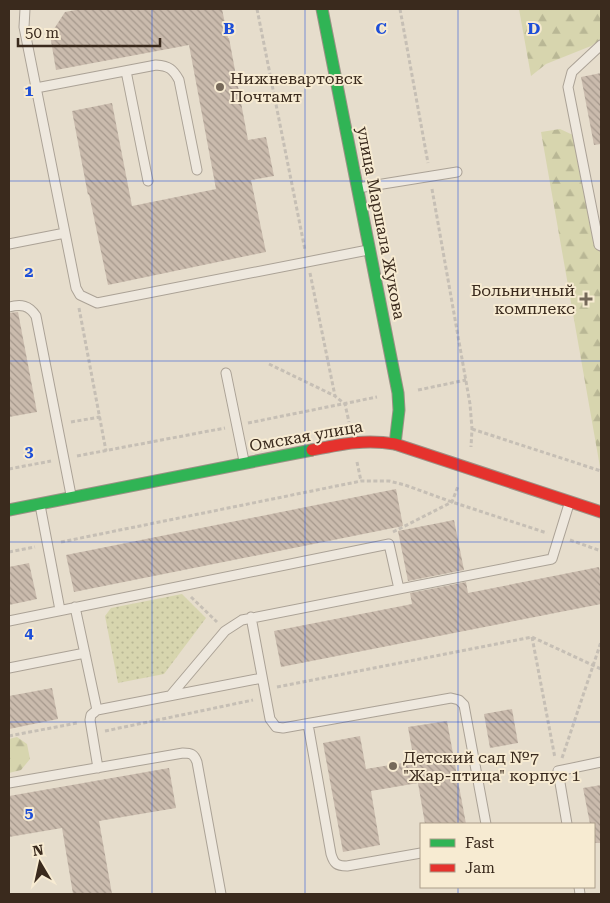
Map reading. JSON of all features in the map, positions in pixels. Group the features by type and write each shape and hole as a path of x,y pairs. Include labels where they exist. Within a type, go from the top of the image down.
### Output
{"main road":[{"name":"улица Маршала Жукова","path":"322,9 398,393 399,410 394,444"},
{"name":"Омская улица","path":"9,510 353,442 376,441 394,444 464,466 601,512"}],"lane":[{"path":"25,9 24,27 76,288 80,295 97,303 370,250"},
{"path":"601,45 572,72 568,87 599,245 601,246"},
{"path":"36,88 156,65 166,66 174,70 179,80 196,170"},
{"path":"126,71 148,182"},
{"path":"358,188 457,172"},
{"path":"9,244 65,233"},
{"path":"9,307 28,306 36,316 71,497"},
{"path":"226,373 244,464"},
{"path":"171,695 226,630 242,620 552,559 570,502"},
{"path":"40,504 60,610"},
{"path":"9,621 389,544 399,589"},
{"path":"76,607 97,710"},
{"path":"251,618 270,719 276,727 283,728 308,724 451,698 459,700 464,705 486,823"},
{"path":"9,668 85,653"},
{"path":"98,768 90,720 91,715 97,710 262,678"},
{"path":"308,724 334,862 339,866 347,866 420,853"},
{"path":"9,783 183,753 194,755 197,762 221,894"},
{"path":"567,823 558,770 601,762"}],"path":[{"path":"389,544 394,531 452,502 472,442 470,404 400,9"},
{"path":"79,308 106,451"},
{"path":"269,364 335,396"},
{"path":"9,469 345,404"},
{"path":"57,425 100,417"},
{"path":"472,429 601,471"},
{"path":"9,552 361,481 389,480 601,550"},
{"path":"180,586 226,630"},
{"path":"532,637 558,770"},
{"path":"92,733 532,637 601,669"},
{"path":"558,770 601,642"},
{"path":"9,736 90,720"}],"green space":[{"path":"519,9 601,9 601,39 591,46 546,64 531,76"},
{"path":"560,129 573,135 576,142 596,247 601,251 601,467 541,132"},
{"path":"182,594 206,618 164,674 118,683 105,616 111,608"},
{"path":"17,737 27,744 30,759 21,770 9,773 9,739"}],"building":[{"path":"81,9 222,9 248,140 266,137 274,176 251,180 266,252 108,285 72,111 112,103 132,206 216,189 189,45 56,70 50,35 65,12"},
{"path":"601,73 601,144 594,145 581,77"},
{"path":"18,312 37,412 9,417 9,313"},
{"path":"396,489 403,526 74,592 66,555"},
{"path":"454,520 464,570 408,581 398,531"},
{"path":"29,563 37,599 9,605 9,567"},
{"path":"599,567 601,604 281,667 274,631 412,604 410,593 466,582 468,593"},
{"path":"52,688 58,719 9,729 9,696"},
{"path":"512,709 518,743 490,748 484,714"},
{"path":"447,721 466,823 425,823 418,783 371,791 380,845 343,852 323,743 360,736 366,769 414,761 408,727"},
{"path":"169,768 176,808 99,821 112,894 73,894 62,828 9,837 9,796"},
{"path":"601,785 601,843 595,843 595,823 590,823 583,788"}],"traffic: fast":[{"path":"322,9 398,393 399,410 395,444"},
{"path":"9,510 312,450"}],"traffic: jam":[{"path":"312,450 363,442 395,444 601,512"}],"place":[{"name":"Нижневартовск Почтамт","path":"220,87"},
{"name":"Больничный комплекс","path":"586,299"},
{"name":"Детский сад №7 \"Жар-птица\" корпус 1","path":"393,766"}]}
